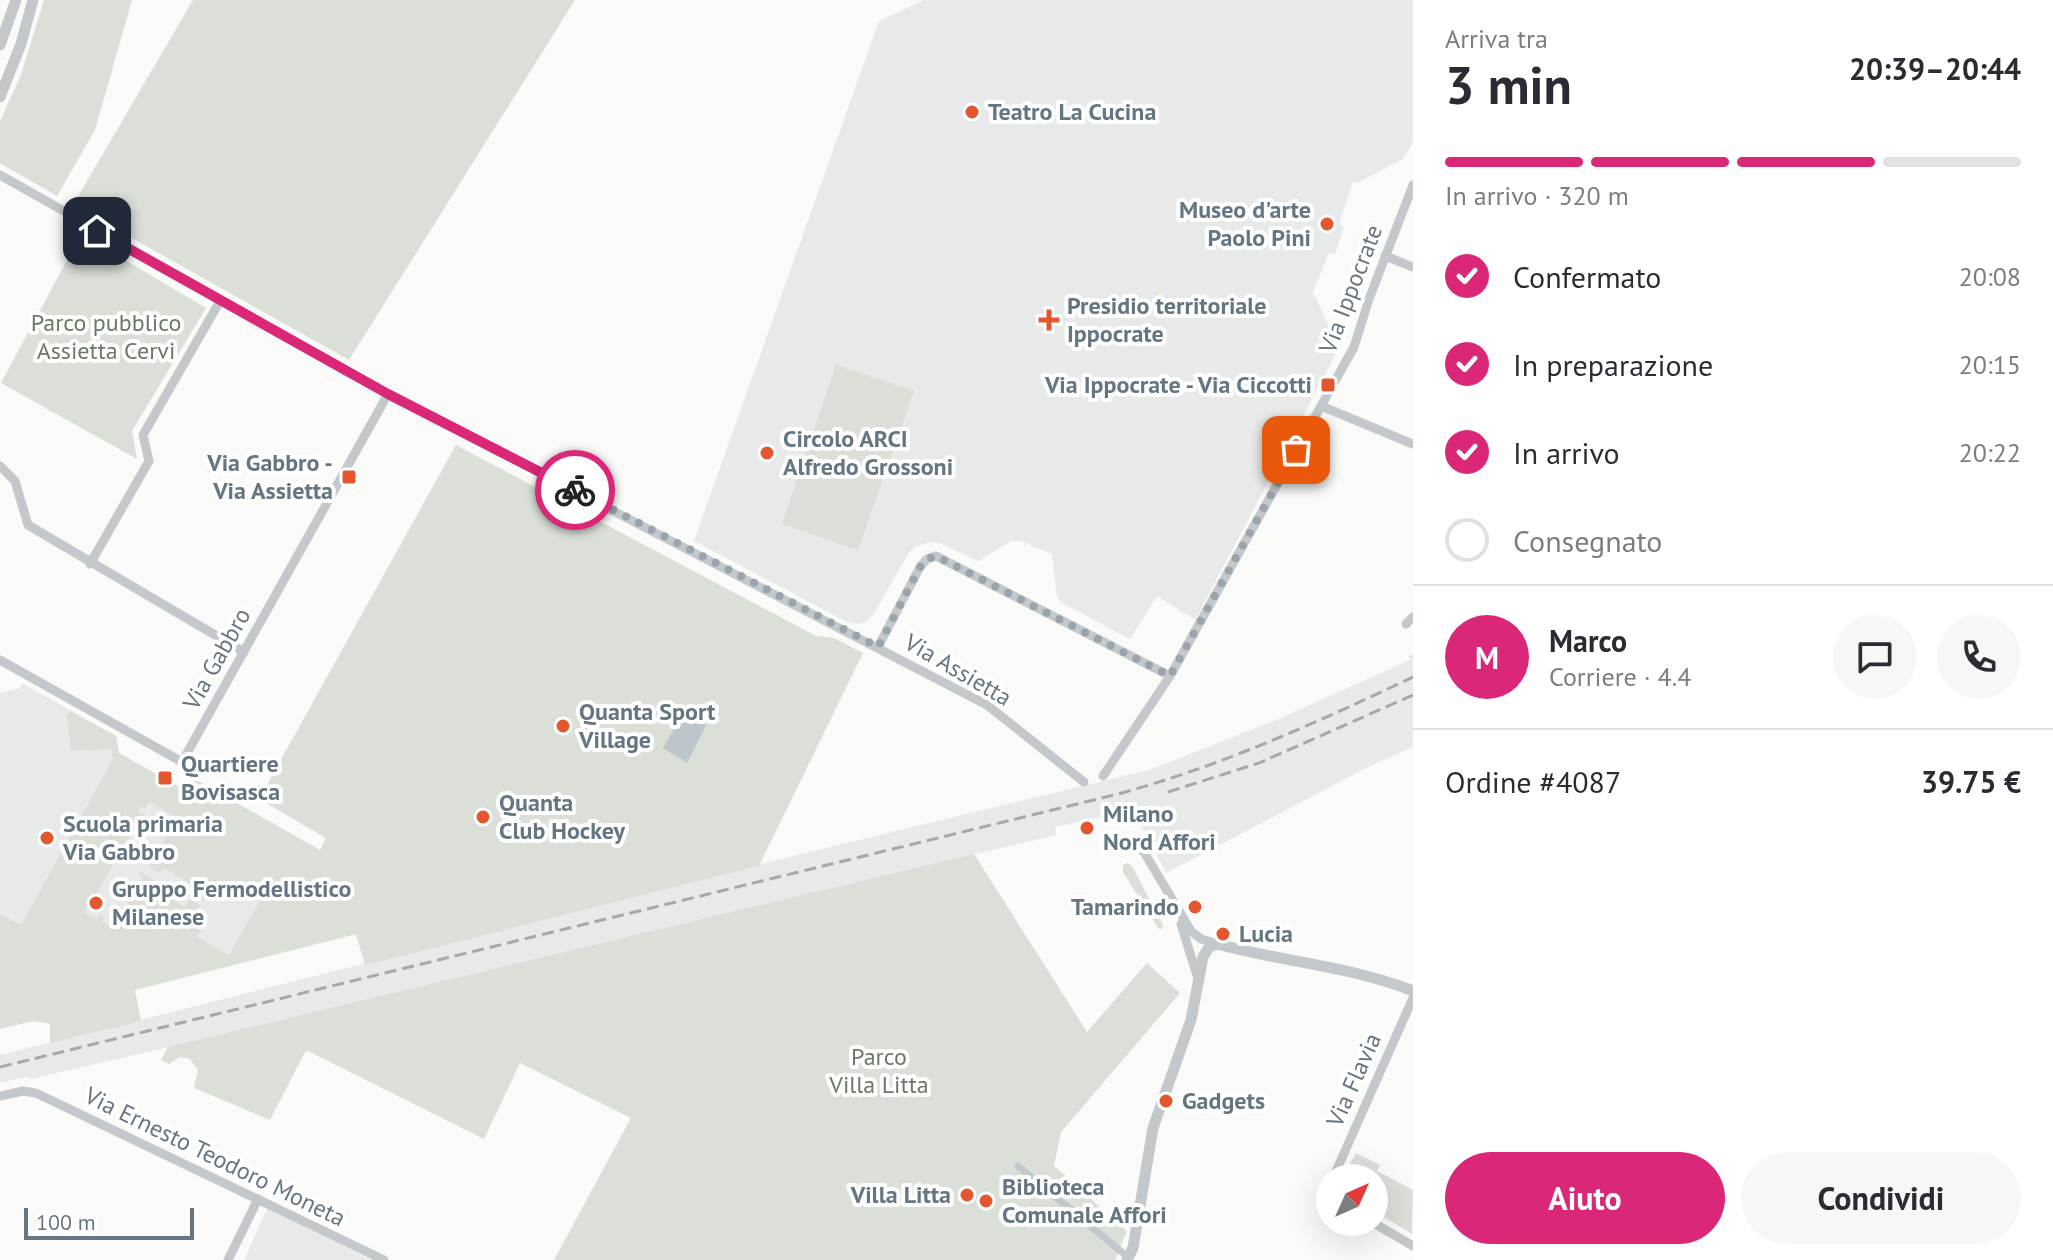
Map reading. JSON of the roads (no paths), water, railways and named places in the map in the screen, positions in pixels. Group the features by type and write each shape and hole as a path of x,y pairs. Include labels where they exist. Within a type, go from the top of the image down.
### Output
{"street":[{"path":"0,45 16,0"},
{"path":"0,97 18,53 33,0"},
{"name":"Via Assietta","path":"0,175 388,394 987,705 1084,782"},
{"name":"Via Ippocrate","path":"1103,776 1170,676 1354,347 1413,185"},
{"path":"1385,256 1413,267"},
{"path":"90,564 149,461 143,435 220,301"},
{"name":"Via Gabbro","path":"0,660 182,762 388,394"},
{"path":"1321,406 1413,444"},
{"path":"0,466 15,481 28,525 244,652"},
{"path":"878,647 920,567 927,559 936,556 1170,676"},
{"path":"1124,840 1144,852 1178,913 1196,936 1413,991"},
{"path":"1178,913 1199,983"},
{"path":"1018,1166 1129,1259 1153,1128 1191,1020 1205,953 1212,945 1218,944"},
{"name":"Via Flavia","path":"1339,1164 1413,998"},
{"name":"Via Ernesto Teodoro Moneta","path":"0,1096 29,1091 384,1260"},
{"path":"228,1260 258,1199"},
{"path":"1388,1231 1413,1246"}],"railway":[{"path":"0,1067 1118,794 1268,742 1413,677"},
{"path":"1168,792 1259,763 1413,695"}],"place":[{"name":"Teatro La Cucina","path":"972,112"},
{"name":"Museo d'arte Paolo Pini","path":"1327,224"},
{"name":"Presidio territoriale Ippocrate","path":"1049,320"},
{"name":"Via Ippocrate - Via Ciccotti","path":"1328,385"},
{"name":"Circolo ARCI Alfredo Grossoni","path":"767,453"},
{"name":"Via Gabbro - Via Assietta","path":"349,477"},
{"name":"Quanta Sport Village","path":"563,726"},
{"name":"Quartiere Bovisasca","path":"165,778"},
{"name":"Quanta Club Hockey","path":"483,817"},
{"name":"Milano Nord Affori","path":"1087,828"},
{"name":"Scuola primaria Via Gabbro","path":"47,838"},
{"name":"Gruppo Fermodellistico Milanese","path":"96,903"},
{"name":"Tamarindo","path":"1195,907"},
{"name":"Lucia","path":"1223,934"},
{"name":"Gadgets","path":"1166,1101"},
{"name":"Villa Litta","path":"967,1195"},
{"name":"Biblioteca Comunale Affori","path":"986,1201"}],"park label":[{"name":"Parco pubblico Assietta Cervi","path":"106,337"},
{"name":"Parco Villa Litta","path":"879,1071"}]}
